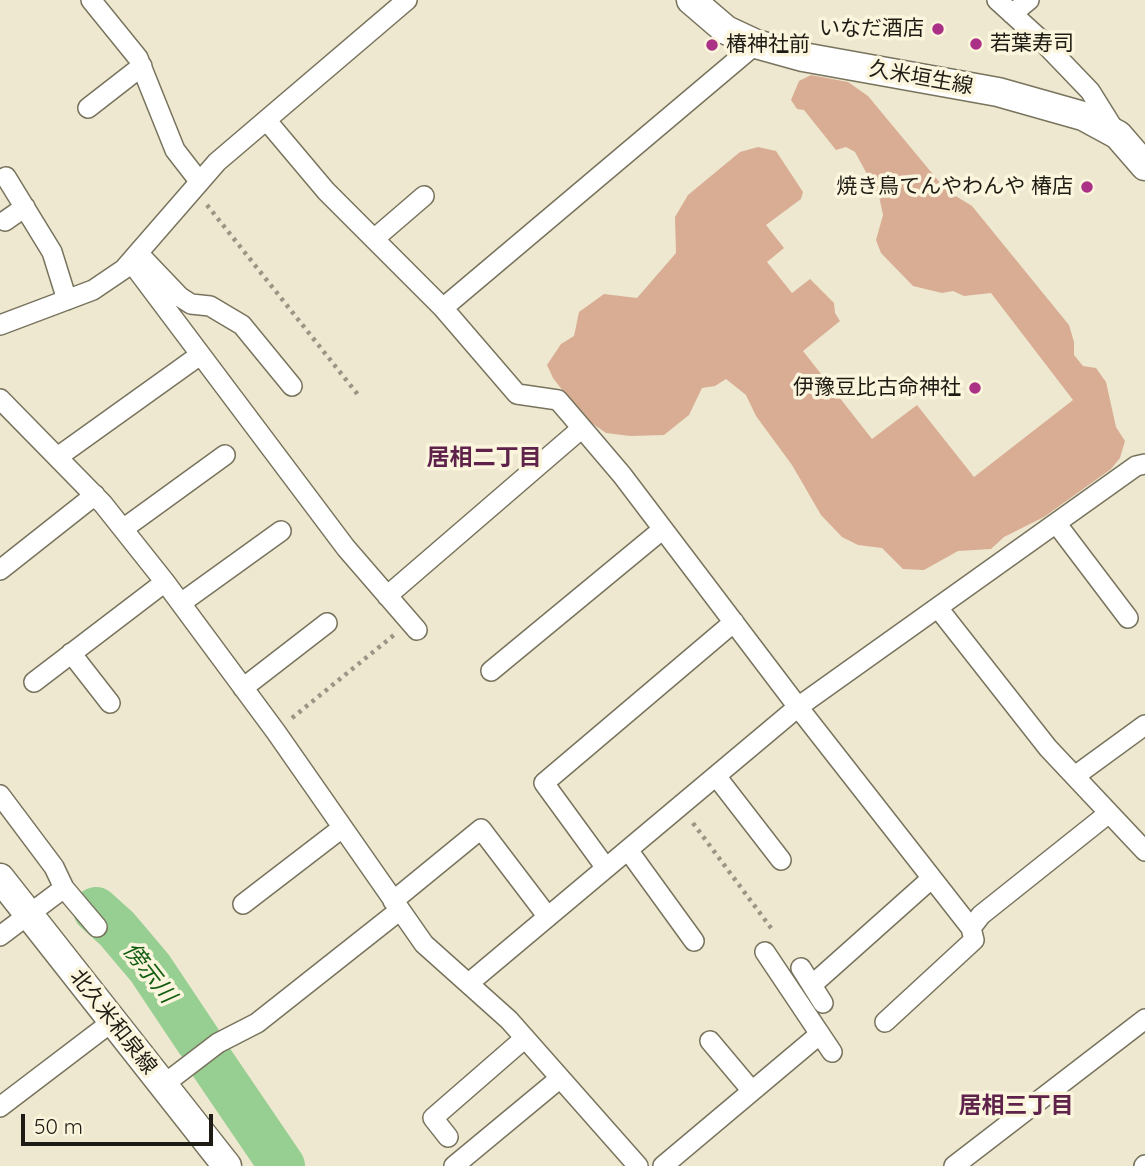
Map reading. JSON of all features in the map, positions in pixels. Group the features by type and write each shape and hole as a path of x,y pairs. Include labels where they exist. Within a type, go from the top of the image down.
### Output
{"main road":[{"name":"久米垣生線","path":"691,0 726,30 756,44 803,57 998,92 1083,116 1118,135 1145,166"},
{"name":"北久米和泉線","path":"0,878 227,1166"}],"street":[{"path":"91,0 127,41 142,66 176,150 196,184"},
{"path":"0,326 93,290 135,258 196,184 407,0"},
{"path":"997,0 1090,92 1118,135"},
{"path":"1012,14 1029,0"},
{"path":"443,308 756,44"},
{"path":"88,108 142,66"},
{"path":"267,121 326,191 443,308 517,394 558,400 663,529 798,708 971,928 974,940 885,1022"},
{"path":"6,177 52,252 67,300"},
{"path":"374,240 424,196"},
{"path":"5,221 25,207"},
{"path":"135,258 201,355 346,548 414,626"},
{"path":"135,258 191,304 210,306 242,325 292,386"},
{"path":"59,456 201,355"},
{"path":"0,399 95,495 165,582 275,732 424,944 509,1020 638,1166"},
{"path":"387,596 582,428"},
{"path":"123,529 225,455"},
{"path":"469,984 798,708 1056,523 1142,469"},
{"path":"0,570 95,495"},
{"path":"1056,523 1128,618"},
{"path":"491,671 663,529"},
{"path":"181,603 281,531"},
{"path":"34,682 165,582"},
{"path":"938,608 1048,748 1143,846"},
{"path":"606,868 544,783 734,622"},
{"path":"243,688 327,623"},
{"path":"71,653 110,703"},
{"path":"1075,776 1145,725"},
{"path":"716,776 781,860"},
{"path":"0,795 54,867 64,888 97,927"},
{"path":"971,928 981,915 1109,813"},
{"path":"243,904 342,828"},
{"path":"163,1085 218,1044 257,1023 397,905 481,829 548,917"},
{"path":"628,850 694,941"},
{"path":"823,1003 806,976 932,878"},
{"path":"0,936 64,888"},
{"path":"765,952 832,1052"},
{"path":"954,1166 1144,1020"},
{"path":"0,1107 113,1021"},
{"path":"663,1166 820,1034"},
{"path":"448,1137 433,1118 524,1038"},
{"path":"710,1041 752,1091"},
{"path":"454,1166 559,1079"}],"path":[{"path":"196,184 359,396"},
{"path":"275,732 414,626"},
{"path":"680,806 806,976"}],"shaded area":[{"path":"811,75 848,82 868,96 946,190 972,206 1069,325 1074,342 1074,355 1083,366 1096,368 1106,382 1116,427 1125,441 1120,458 1111,469 1044,517 1004,537 991,549 958,551 924,570 903,569 882,548 858,545 842,537 821,515 792,465 756,416 746,395 726,379 715,386 702,388 689,415 664,435 630,436 606,433 583,417 553,378 547,365 561,344 574,336 579,312 604,294 637,298 676,253 675,217 688,195 740,152 758,147 776,151 803,192 801,199 766,225 784,248 767,262 792,293 810,279 834,303 835,313 840,321 803,351 872,439 917,405 974,477 1073,400 991,293 964,296 953,291 942,293 913,286 881,253 876,240 883,215 879,196 855,152 846,147 836,150 804,110 797,109 791,100 799,81"}],"waterway":[{"name":"傍示川","path":"96,910 117,929 150,968 198,1040"},
{"name":"傍示川","path":"212,1063 282,1166"}],"place":[{"name":"いなだ酒店","path":"938,29"},
{"name":"若葉寿司","path":"976,44"},
{"name":"椿神社前","path":"712,45"},
{"name":"焼き鳥てんやわんや 椿店","path":"1087,187"},
{"name":"伊豫豆比古命神社","path":"975,388"}],"district":[{"name":"居相二丁目","path":"484,458"},
{"name":"居相三丁目","path":"1016,1106"}]}
